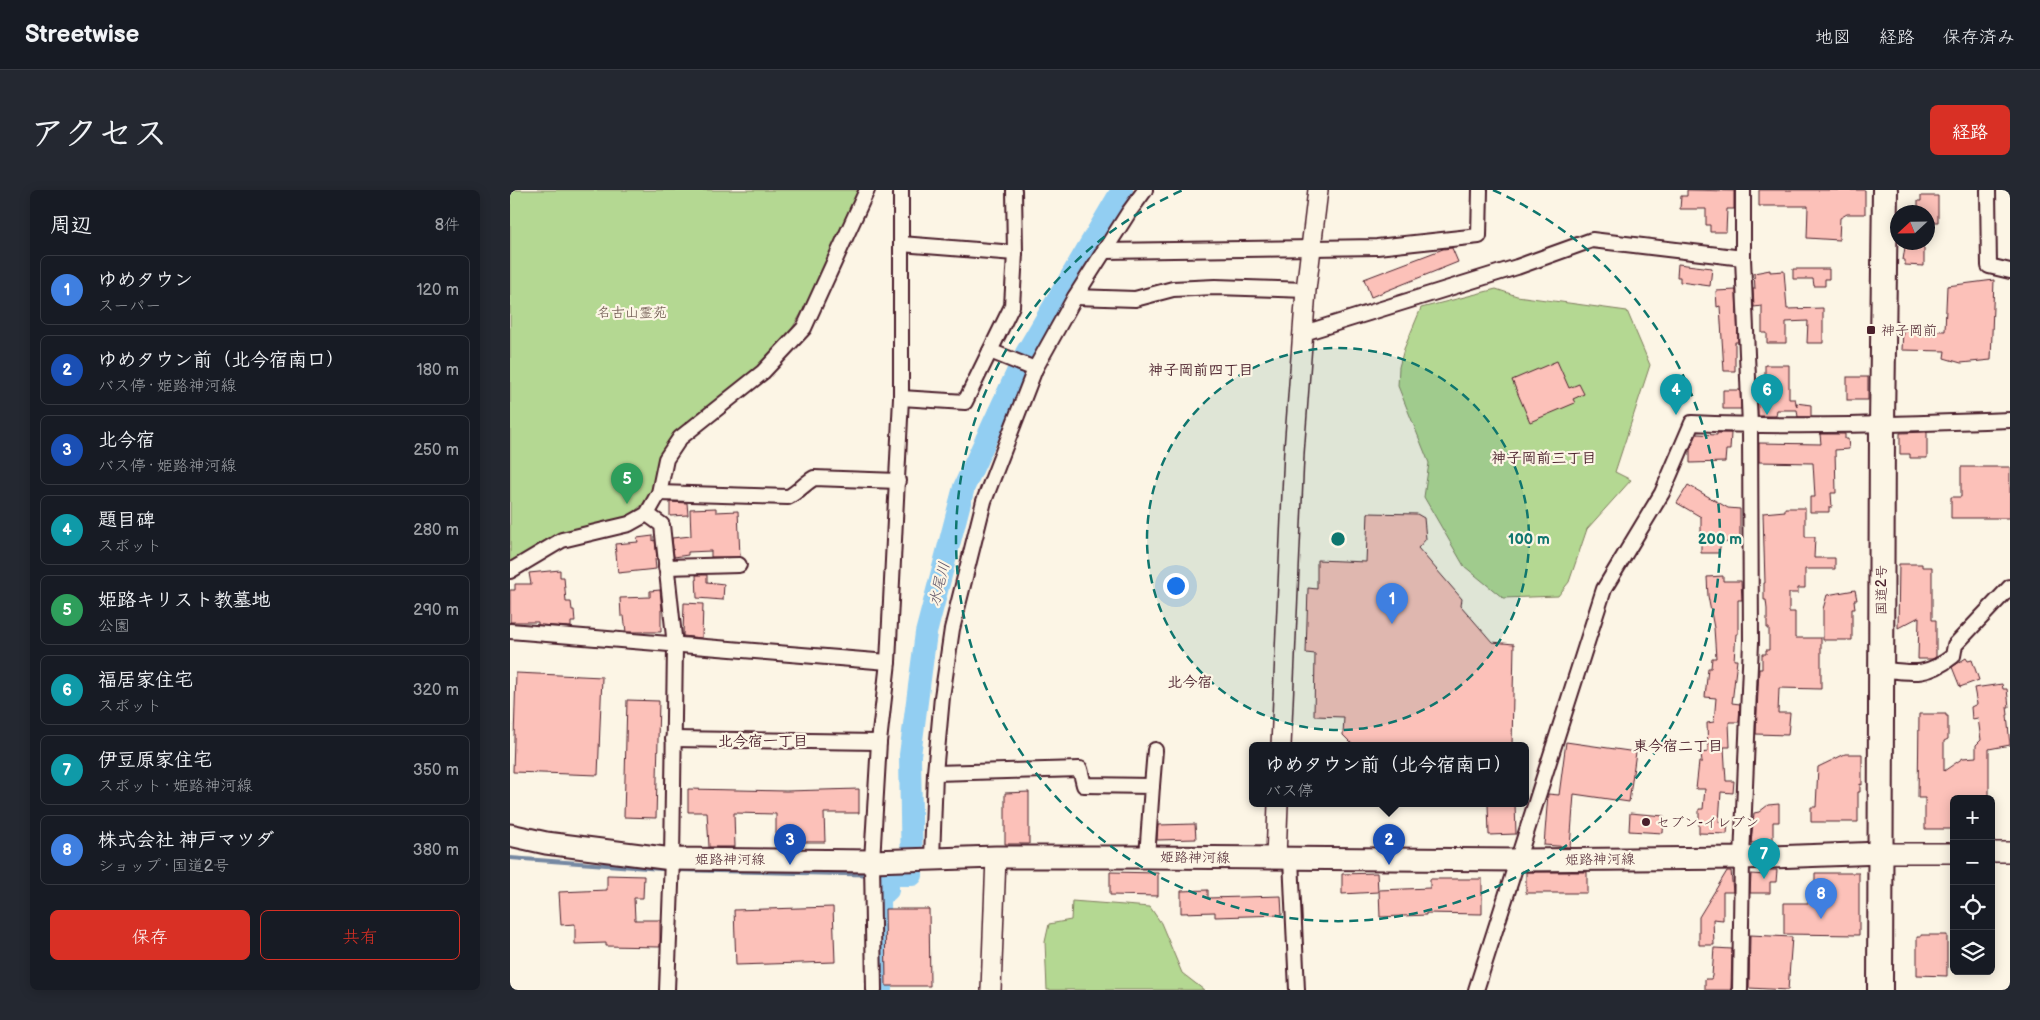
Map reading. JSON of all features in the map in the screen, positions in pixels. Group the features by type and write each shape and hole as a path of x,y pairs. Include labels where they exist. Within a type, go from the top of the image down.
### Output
{"highway":[{"name":"国道2号","path":"1880,990 1880,669 1885,190"}],"main road":[{"name":"姫路神河線","path":"510,834 572,847 672,859 876,860 996,857 1147,857 1518,860 1742,858 1881,854"}],"street":[{"path":"510,571 562,540 629,524 647,514 659,493 666,459 680,438 763,372 804,328 866,190"},
{"path":"874,990 879,742 888,662 901,398 901,190"},
{"path":"901,398 965,402 1012,306 1015,253 1014,190"},
{"path":"929,859 942,697 952,629 984,501 1035,368 1075,297 1145,190"},
{"path":"1281,742 1294,452 1306,290 1318,190"},
{"path":"1104,251 1377,247 1479,236 1480,190"},
{"path":"1740,990 1742,858 1751,642 1750,426 1742,190"},
{"path":"1988,190 1989,266 2010,271"},
{"path":"1304,333 1517,267 1592,240 1743,258"},
{"path":"901,244 1015,253"},
{"path":"1075,297 1135,299 1173,289 1215,287 1306,290"},
{"path":"990,351 1035,368"},
{"path":"1476,990 1604,589 1662,493 1692,423 1750,426 1882,425 2010,420"},
{"path":"659,493 788,497 814,478 898,480"},
{"path":"647,514 662,525 674,646 672,859 667,990"},
{"path":"666,567 739,565"},
{"path":"1880,669 1913,673 1938,668 1953,656 1955,645 2010,588"},
{"path":"510,631 674,646 888,662"},
{"path":"673,739 879,742"},
{"path":"1147,857 1156,750"},
{"path":"935,773 1080,769 1084,785 1152,786"},
{"path":"1278,807 1297,990"},
{"path":"1995,852 2010,852"},
{"path":"1881,854 1950,853"},
{"path":"991,990 996,857"}],"green space":[{"name":"名古山霊苑","path":"510,190 863,190 826,273 791,330 768,359 713,404 642,505 630,515 510,565"},
{"path":"1496,289 1517,296 1627,311 1650,365 1615,472 1631,480 1587,529 1569,582 1558,596 1503,598 1464,566 1424,497 1429,463 1398,386 1399,367 1404,349 1421,308"},
{"path":"1072,901 1150,907 1161,923 1182,973 1204,990 1047,990 1045,942 1049,924 1071,920"}],"building":[{"path":"1687,190 1734,191 1734,209 1727,209 1726,232 1710,232 1710,225 1706,225 1706,209 1680,209 1681,196 1687,196"},
{"path":"1759,190 1865,190 1865,214 1847,214 1840,218 1839,240 1807,238 1808,206 1759,206"},
{"path":"1921,196 1938,196 1938,222 1935,222 1935,205 1918,205 1918,201 1921,201"},
{"path":"1452,248 1458,262 1371,297 1364,279 1443,249"},
{"path":"1905,250 1924,250 1924,266 1905,265 1905,260 1903,260"},
{"path":"1678,264 1712,268 1710,286 1680,282 1680,277 1677,277"},
{"path":"1793,269 1829,269 1829,279 1825,279 1825,286 1814,286 1813,279 1793,279"},
{"path":"1770,270 1770,272 1784,271 1787,309 1823,308 1823,343 1807,343 1808,321 1786,322 1786,343 1767,343 1767,333 1762,333 1762,306 1754,307 1753,289 1755,289 1754,273"},
{"path":"1994,280 1991,360 1961,363 1944,358 1945,351 1902,350 1903,330 1945,331 1947,286"},
{"path":"1736,290 1738,342 1735,342 1735,371 1724,371 1720,306 1717,307 1716,291"},
{"path":"1557,361 1569,388 1579,384 1584,394 1573,399 1575,403 1530,422 1512,380"},
{"path":"1765,365 1789,365 1789,399 1795,399 1796,403 1811,405 1811,417 1798,417 1797,410 1777,410 1776,416 1758,416 1757,383 1765,383"},
{"path":"1847,377 1868,377 1868,400 1847,400"},
{"path":"1723,390 1740,390 1741,409 1723,409"},
{"path":"1927,432 1927,458 1910,458 1910,454 1900,454 1900,433"},
{"path":"1717,433 1731,433 1730,450 1726,450 1725,462 1690,463 1690,450 1697,434 1717,435"},
{"path":"1820,434 1845,434 1845,439 1848,439 1849,449 1835,450 1836,493 1831,493 1832,507 1829,507 1829,512 1810,512 1810,497 1815,497 1813,463 1759,462 1759,443 1821,444"},
{"path":"1961,467 2010,467 2010,518 1951,518 1951,497 1961,497"},
{"path":"1688,485 1728,508 1740,509 1740,543 1721,542 1719,553 1701,553 1701,517 1677,503"},
{"path":"670,502 687,503 688,515 670,516"},
{"path":"716,508 716,512 738,511 740,557 711,557 711,551 688,552 688,555 674,557 672,538 691,536 690,509"},
{"path":"1785,508 1805,508 1805,537 1815,537 1814,558 1835,558 1835,569 1805,569 1805,588 1798,588 1798,593 1789,593 1789,612 1795,612 1795,638 1821,638 1821,689 1779,688 1778,713 1790,713 1788,735 1756,734 1759,669 1762,669 1762,654 1766,654 1766,650 1769,650 1769,628 1767,628 1766,600 1764,600 1763,513 1785,511"},
{"path":"1368,513 1417,514 1424,518 1426,539 1418,548 1462,599 1461,606 1492,642 1514,644 1512,742 1350,742 1343,735 1344,717 1314,716 1315,654 1306,653 1308,588 1317,589 1317,560 1366,562"},
{"path":"653,536 657,559 655,559 656,569 618,573 615,544 638,542 637,538"},
{"path":"1899,564 1922,564 1922,567 1932,567 1932,620 1936,620 1936,657 1932,659 1918,659 1919,617 1898,628"},
{"path":"560,570 560,577 564,577 566,602 571,602 572,610 574,610 575,622 571,622 571,627 538,625 538,622 510,622 510,590 515,590 515,584 531,584 529,573"},
{"path":"696,575 707,575 707,582 724,584 723,600 697,598"},
{"path":"1723,576 1723,581 1741,581 1742,600 1738,600 1738,634 1736,634 1734,660 1737,660 1732,703 1740,704 1739,722 1729,722 1730,747 1724,747 1726,781 1734,781 1733,793 1721,792 1719,822 1728,822 1727,834 1699,833 1699,809 1703,809 1705,789 1696,789 1699,762 1702,762 1701,753 1708,752 1707,723 1714,722 1716,698 1705,697 1708,668 1711,668 1712,658 1716,658 1707,577"},
{"path":"660,590 662,610 661,632 626,632 624,616 621,616 620,598 650,597 650,591"},
{"path":"1855,590 1857,600 1854,600 1855,609 1852,609 1852,640 1823,640 1823,609 1827,595"},
{"path":"684,603 703,604 702,638 683,636"},
{"path":"1966,658 1968,661 1972,660 1979,680 1960,687 1952,667"},
{"path":"516,673 602,677 598,775 513,772"},
{"path":"2002,684 2003,689 2007,689 2010,745 1989,749 1989,795 1950,795 1950,829 1925,829 1925,798 1918,798 1919,714 1946,714 1948,716 1948,739 1944,741 1944,771 1963,758 1976,757 1976,745 1981,740 1978,718 1972,719 1971,707 1977,704 1974,688"},
{"path":"627,700 659,701 656,818 624,817"},
{"path":"1566,742 1636,752 1629,802 1574,794 1570,847 1544,845 1548,794 1559,795"},
{"path":"1845,754 1862,754 1862,785 1860,784 1860,792 1858,792 1858,822 1811,822 1811,807 1816,807 1818,767"},
{"path":"688,789 786,791 859,789 859,813 824,813 825,842 776,842 776,814 734,813 735,847 709,847 707,812 688,812"},
{"path":"1029,792 1029,844 1005,844 1005,793"},
{"path":"1779,804 1779,822 1773,822 1773,842 1751,843 1754,813 1759,812 1768,805"},
{"path":"1488,807 1515,807 1516,834 1489,835"},
{"path":"1630,813 1664,816 1663,833 1629,831"},
{"path":"1195,824 1196,839 1157,840 1158,825"},
{"path":"1766,870 1777,870 1776,882 1770,882 1770,893 1750,893 1751,874 1766,875"},
{"path":"1727,871 1731,871 1733,892 1723,892 1723,920 1713,919 1714,945 1699,945 1699,917"},
{"path":"1110,872 1158,873 1158,896 1110,895"},
{"path":"1526,872 1587,872 1587,893 1526,893"},
{"path":"1377,873 1378,892 1342,894 1342,874"},
{"path":"1815,873 1859,873 1859,935 1784,934 1784,903 1815,903"},
{"path":"607,875 644,876 643,898 634,898 635,920 660,920 660,947 606,946 606,943 575,944 575,924 561,925 559,892 607,890"},
{"path":"1430,879 1482,879 1482,914 1426,913 1426,915 1380,917 1379,890 1430,888"},
{"path":"1208,890 1208,898 1281,896 1282,915 1215,917 1215,912 1181,913 1181,891"},
{"path":"833,907 835,962 736,965 734,910"},
{"path":"885,909 929,909 930,986 886,986"},
{"path":"1750,935 1792,937 1788,990 1749,988"},
{"path":"1921,935 1947,935 1947,976 1917,975 1917,937 1921,937"},
{"path":"1714,948 1732,949 1730,990 1705,990 1705,979 1711,979 1712,976"}],"waterway":[{"name":"水尾川","path":"881,990 880,897 888,890 888,875 912,875 910,755 926,633 964,487 1026,353 1122,190"},
{"path":"510,858 675,870 888,875"}],"place":[{"name":"神子岡前","path":"1871,330"},
{"name":"題目碑","path":"1676,415"},
{"name":"福居家住宅","path":"1767,415"},
{"name":"姫路キリスト教墓地","path":"627,504"},
{"name":"ゆめタウン","path":"1392,624"},
{"name":"セブン-イレブン","path":"1646,822"},
{"name":"北今宿","path":"790,865"},
{"name":"ゆめタウン前（北今宿南口）","path":"1389,865"},
{"name":"伊豆原家住宅","path":"1764,879"},
{"name":"株式会社 神戸マツダ","path":"1821,919"}],"district":[{"name":"神子岡前四丁目","path":"1201,370"},
{"name":"神子岡前三丁目","path":"1544,458"},
{"name":"北今宿","path":"1190,682"},
{"name":"北今宿一丁目","path":"763,741"},
{"name":"東今宿二丁目","path":"1678,746"}]}
